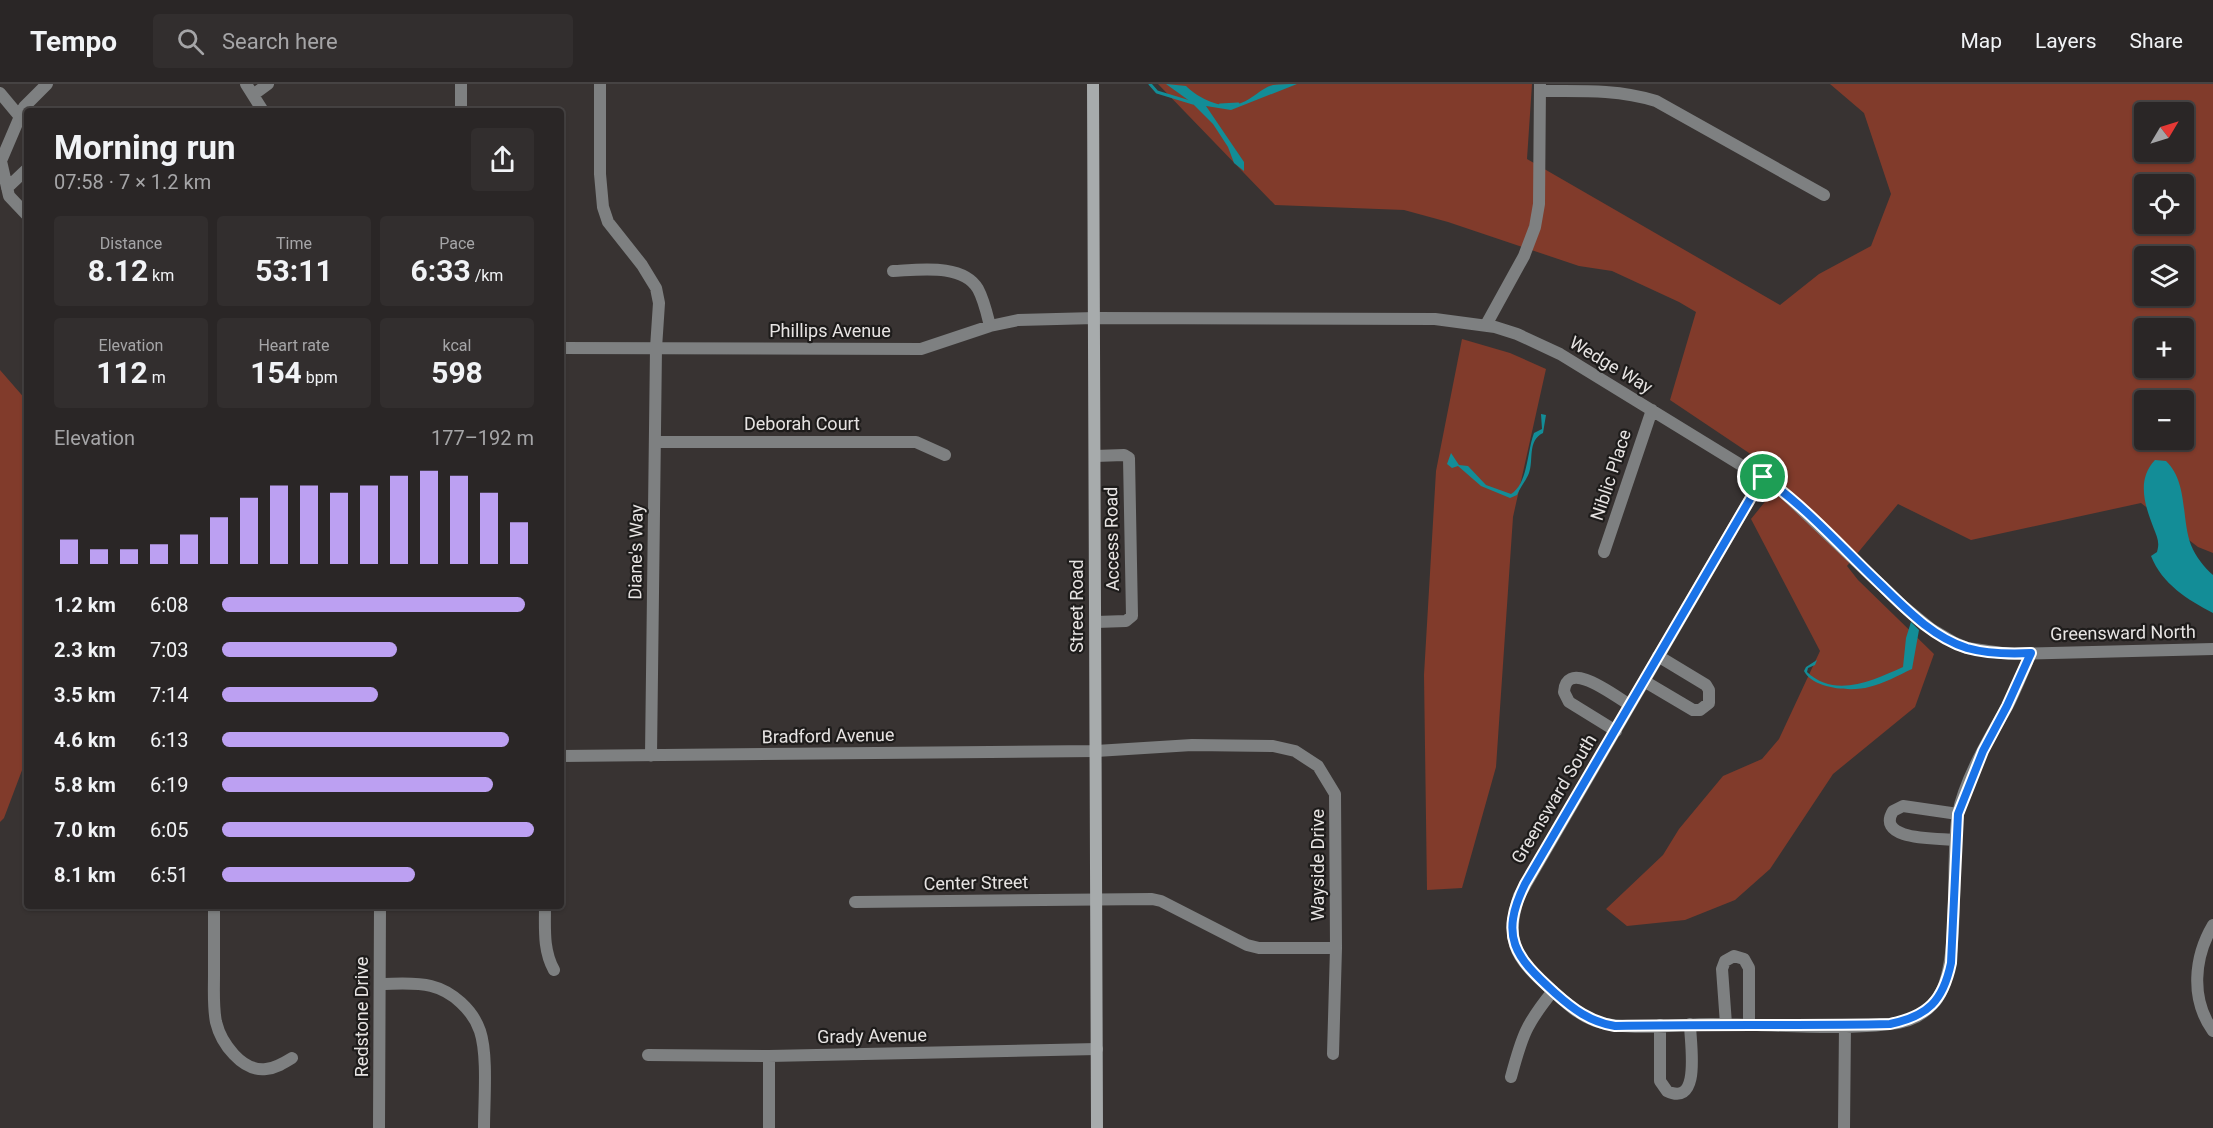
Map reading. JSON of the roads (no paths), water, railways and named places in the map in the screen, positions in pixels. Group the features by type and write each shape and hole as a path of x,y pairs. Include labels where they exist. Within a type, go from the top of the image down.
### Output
{"main road":[{"name":"Street Road","path":"1093,84 1097,1128"}],"street":[{"path":"24,212 9,196 0,161 24,107 47,84"},
{"path":"261,108 250,90 268,84"},
{"path":"461,84 461,108"},
{"name":"Diane's Way","path":"600,84 600,174 603,207 608,222 642,265 656,288 659,303 656,348 651,756"},
{"path":"1486,325 1524,256 1535,227 1539,204 1540,88 1636,95 1656,101 1824,195"},
{"path":"0,93 20,117"},
{"path":"7,188 24,172"},
{"path":"893,271 934,270 965,276 977,286 990,326"},
{"name":"Phillips Avenue","path":"564,348 921,349 990,326 1018,320 1095,318"},
{"name":"Wedge Way","path":"1095,318 1435,319 1486,325 1517,334 1560,354 1763,477 1796,503 1904,607 1931,629 1953,642 1972,649 2009,654 2031,653"},
{"name":"Niblic Place","path":"1604,552 1652,410"},
{"name":"Deborah Court","path":"655,442 916,442 945,455"},
{"name":"Access Road","path":"1095,456 1124,455 1129,458 1132,616 1126,621 1096,621"},
{"path":"1658,656 1706,685 1710,696 1709,703 1700,710 1693,710 1644,681 1658,656 1763,477"},
{"name":"Greensward North","path":"1845,1025 1890,1024 1906,1021 1927,1010 1942,992 1951,963 1958,814 1983,751 2031,653 2213,649"},
{"path":"1616,730 1569,702 1564,692 1566,682 1571,678 1582,677 1630,705"},
{"name":"Greensward South","path":"1644,681 1525,884 1515,909 1513,933 1520,958 1526,967 1572,1008 1594,1021 1615,1026 1845,1025"},
{"name":"Wayside Drive","path":"1096,751 1192,745 1273,746 1295,751 1313,762 1333,787 1335,794 1336,948 1333,1053"},
{"name":"Bradford Avenue","path":"564,756 1096,751"},
{"path":"1955,840 1899,834 1894,831 1889,821 1893,811 1903,806 1958,814"},
{"name":"Center Street","path":"855,902 1152,899 1161,901 1232,939 1259,948 1336,948"},
{"path":"214,909 214,993 216,1021 220,1033 232,1053 251,1067 265,1070 292,1058"},
{"name":"Redstone Drive","path":"379,1128 380,909"},
{"path":"545,909 545,944 548,960 554,970"},
{"path":"2213,925 2203,947 2197,977 2201,1005 2213,1031"},
{"path":"1726,1024 1722,966 1725,961 1734,956 1744,959 1749,968 1749,1025"},
{"path":"380,984 432,986 443,990 459,1001 472,1016 480,1031 483,1046 484,1128"},
{"path":"1510,1077 1521,1038 1528,1023 1553,991"},
{"path":"1660,1025 1660,1081 1667,1091 1678,1094 1685,1091 1692,1081 1689,1024"},
{"path":"1844,1128 1845,1025"},
{"name":"Grady Avenue","path":"648,1055 768,1056 1097,1049"},
{"path":"768,1056 769,1128"}],"water":[{"path":"1166,84 1186,86 1211,102 1234,105 1273,85 1297,84 1231,110 1206,106 1244,162 1244,171 1234,163 1228,147 1213,124 1191,102"},
{"path":"1541,414 1546,415 1543,433 1535,441 1529,473 1517,495 1510,498 1481,486 1458,466 1452,468 1447,464 1451,453 1459,465 1468,466 1486,485 1511,494 1521,483 1534,433 1542,429"},
{"path":"2155,460 2166,461 2178,479 2191,545 2206,569 2213,575 2213,613 2185,597 2169,583 2151,556 2157,552 2158,542 2145,502 2144,485 2149,468"},
{"path":"1911,622 1919,630 1912,669 1891,679 1869,687 1843,689 1816,682 1804,671 1817,660 1807,672 1818,680 1842,686 1880,677 1903,667 1906,638"}],"waterway":[{"path":"1150,84 1157,92 1193,103"},
{"path":"1220,105 1238,104"}]}
